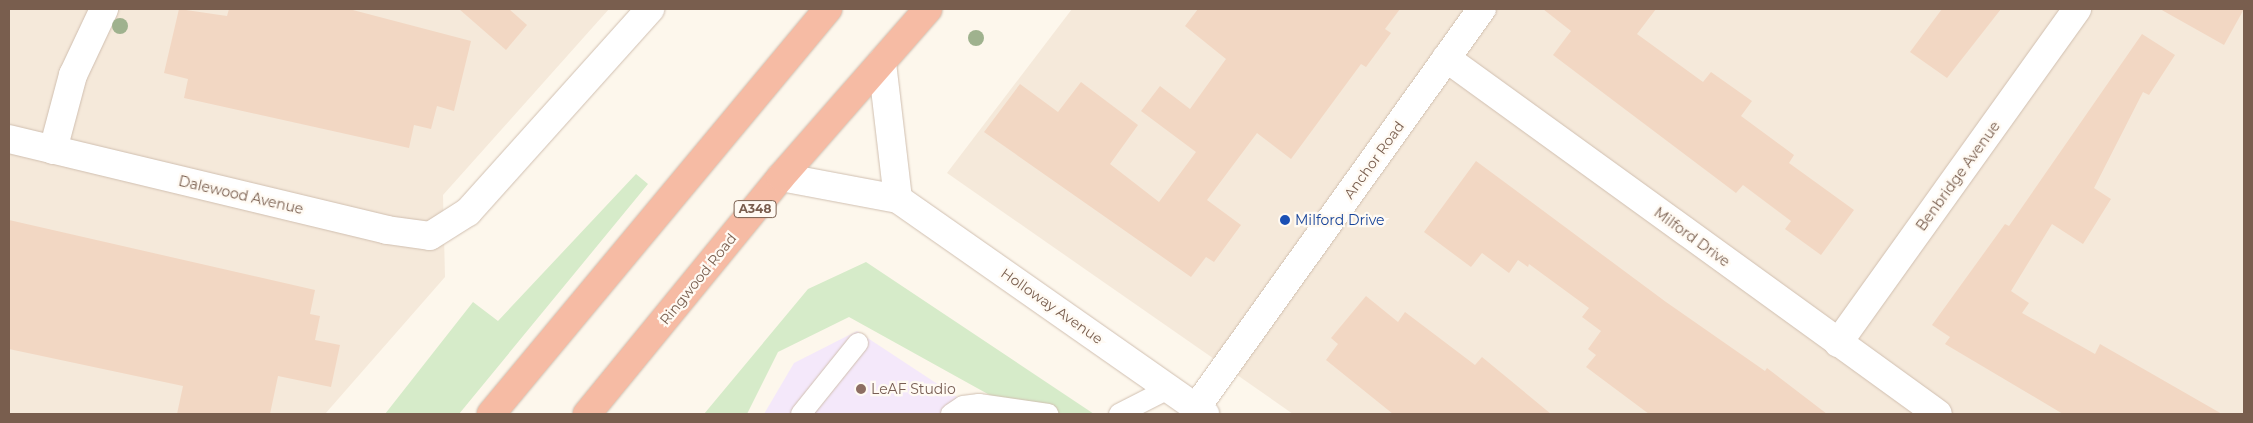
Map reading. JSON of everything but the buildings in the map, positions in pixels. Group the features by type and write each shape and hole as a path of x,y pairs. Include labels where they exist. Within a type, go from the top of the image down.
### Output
{"highway":[{"path":"490,414 828,9"},
{"name":"Ringwood Road","path":"587,414 781,177 928,9"}],"street":[{"path":"53,150 73,75 104,9"},
{"name":"Dalewood Avenue","path":"9,139 407,234 430,236 468,212 650,9"},
{"name":"Anchor Road","path":"1200,411 1482,9"},
{"name":"Benbridge Avenue","path":"1838,342 2077,9"},
{"name":"Milford Drive","path":"1446,58 1938,414"},
{"path":"882,62 898,199"},
{"name":"Holloway Avenue","path":"781,177 898,199 1200,411"}],"lane":[{"path":"801,414 858,343"},
{"path":"1120,414 1168,389"},
{"path":"951,414 963,406 979,404 1048,414"}],"shaded area":[{"path":"9,9 609,9 443,195 445,277 325,414 9,414"},
{"path":"1072,9 2244,9 2244,414 1293,414 947,173"},
{"name":"LeAF Studio","path":"857,331 983,414 764,414 794,363"}],"green space":[{"path":"636,174 648,184 459,414 385,414 473,302 498,321"},
{"path":"866,262 1094,414 1024,414 849,317 778,352 747,414 704,414 808,289"}],"place":[{"name":"Milford Drive","path":"1285,220"},
{"name":"LeAF Studio","path":"861,389"}]}
